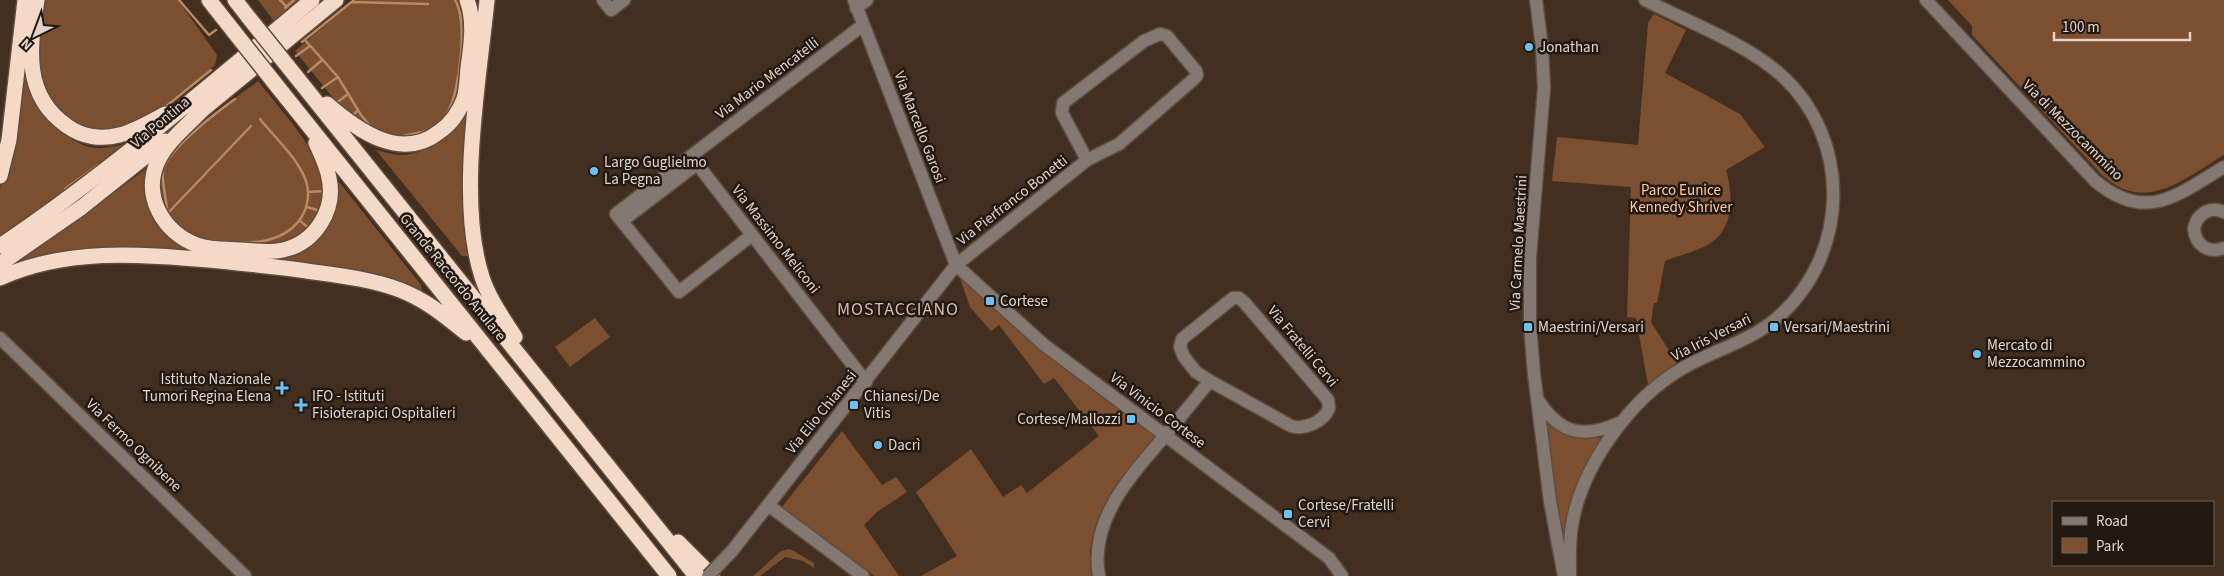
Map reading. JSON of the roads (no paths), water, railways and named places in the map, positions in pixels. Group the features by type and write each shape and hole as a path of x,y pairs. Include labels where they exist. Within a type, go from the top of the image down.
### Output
{"highway":[{"path":"0,176 9,140 25,0"},
{"path":"37,0 32,53 34,82 45,105 70,128 94,137 118,135 135,129 190,101"},
{"name":"Grande Raccordo Anulare","path":"209,0 669,576"},
{"name":"Via Pontina","path":"0,246 75,194 312,0"},
{"name":"Via Pontina","path":"0,264 82,207 336,0"},
{"path":"297,78 348,122 374,137 392,143 406,144 431,138 450,123 464,98 471,34 467,0"},
{"path":"487,0 472,163 471,222 475,251 482,278 492,300 553,398"},
{"name":"Grande Raccordo Anulare","path":"241,7 696,576"},
{"path":"204,108 172,142 157,163 152,191 160,215 179,235 198,245 214,249 275,252 291,248 309,237 323,220 330,199 329,178 324,161 293,105"},
{"path":"0,278 15,271 48,262 88,256 113,255 158,255 264,265 333,275 378,283 423,300 493,355"},
{"path":"640,506 712,576"}],"street":[{"path":"603,0 611,10 624,0"},
{"name":"Via Carmelo Maestrini","path":"1536,0 1542,47 1544,88 1529,285 1531,343 1556,542 1564,576"},
{"name":"Via Iris Versari","path":"1570,576 1570,542 1573,519 1586,480 1620,423 1650,394 1679,370 1751,337 1765,328 1784,311 1802,291 1821,259 1831,230 1834,210 1834,183 1828,148 1812,113 1792,87 1778,73 1756,57 1645,0"},
{"name":"Via di Mezzocammino","path":"1926,0 2095,181 2114,195 2132,202 2162,200 2181,192 2224,167"},
{"name":"Via Marcello Garosi","path":"859,3 863,25 956,265"},
{"name":"Via Mario Mencatelli","path":"752,235 678,292 619,218 863,25"},
{"name":"Via Pierfranco Bonetti","path":"956,265 1087,160 1119,144 1197,76 1196,71 1167,36 1160,34 1144,40 1063,103 1062,113 1087,160"},
{"name":"Via Massimo Meliconi","path":"694,160 866,382"},
{"path":"2224,198 2207,210 2195,222 2194,234 2198,242 2210,250 2224,248"},
{"path":"2207,210 2214,209 2224,212"},
{"name":"Via Elio Chianesi","path":"708,576 732,552 956,265"},
{"name":"Via Vinicio Cortese","path":"956,265 1043,344 1329,558 1342,576"},
{"name":"Via Fratelli Cervi","path":"1238,298 1250,308 1328,400 1330,408 1326,414 1315,422 1297,428 1288,425 1210,381 1189,365 1181,349 1180,342 1185,335 1230,299 1238,298"},
{"name":"Via Fermo Ognibene","path":"0,338 245,576"},
{"path":"1099,576 1098,552 1109,510 1128,480 1210,381"},
{"path":"1537,398 1555,420 1574,431 1598,432 1620,423"},
{"path":"768,505 864,576"},
{"path":"1556,542 1564,547 1570,542"}],"waterway":[{"path":"179,0 209,35 216,30"},
{"path":"280,0 286,6"},
{"path":"285,8 294,0"},
{"path":"302,42 354,0"},
{"path":"438,124 447,114 456,88 459,72 462,39 459,10 455,0"},
{"path":"352,2 428,4"},
{"path":"305,40 338,77 361,115 372,128"},
{"path":"296,56 310,46"},
{"path":"308,72 322,60"},
{"path":"164,108 211,70"},
{"path":"322,88 338,77"},
{"path":"335,104 348,94"},
{"path":"167,212 163,184 163,170 167,161 183,142 235,99"},
{"path":"351,117 358,110"},
{"path":"205,240 244,243 270,239 282,235 292,228 303,214 307,205 308,195 306,181 298,164 260,119"},
{"path":"168,213 251,126"},
{"path":"403,136 427,131"},
{"path":"65,189 98,165"},
{"path":"308,192 324,191"},
{"path":"307,207 320,211"},
{"path":"299,220 310,229"}],"place":[{"name":"Jonathan","path":"1529,47"},
{"name":"Largo Guglielmo La Pegna","path":"594,171"},
{"name":"Cortese","path":"990,301"},
{"name":"Maestrini/Versari","path":"1528,327"},
{"name":"Versari/Maestrini","path":"1774,327"},
{"name":"Mercato di Mezzocammino","path":"1977,354"},
{"name":"Istituto Nazionale Tumori Regina Elena","path":"282,388"},
{"name":"IFO - Istituti Fisioterapici Ospitalieri","path":"301,405"},
{"name":"Chianesi/De Vitis","path":"854,405"},
{"name":"Cortese/Mallozzi","path":"1131,419"},
{"name":"Dacrì","path":"878,445"},
{"name":"Cortese/Fratelli Cervi","path":"1288,514"}],"district":[{"name":"MOSTACCIANO","path":"898,309"}],"park label":[{"name":"Parco Eunice Kennedy Shriver","path":"1681,198"}]}
